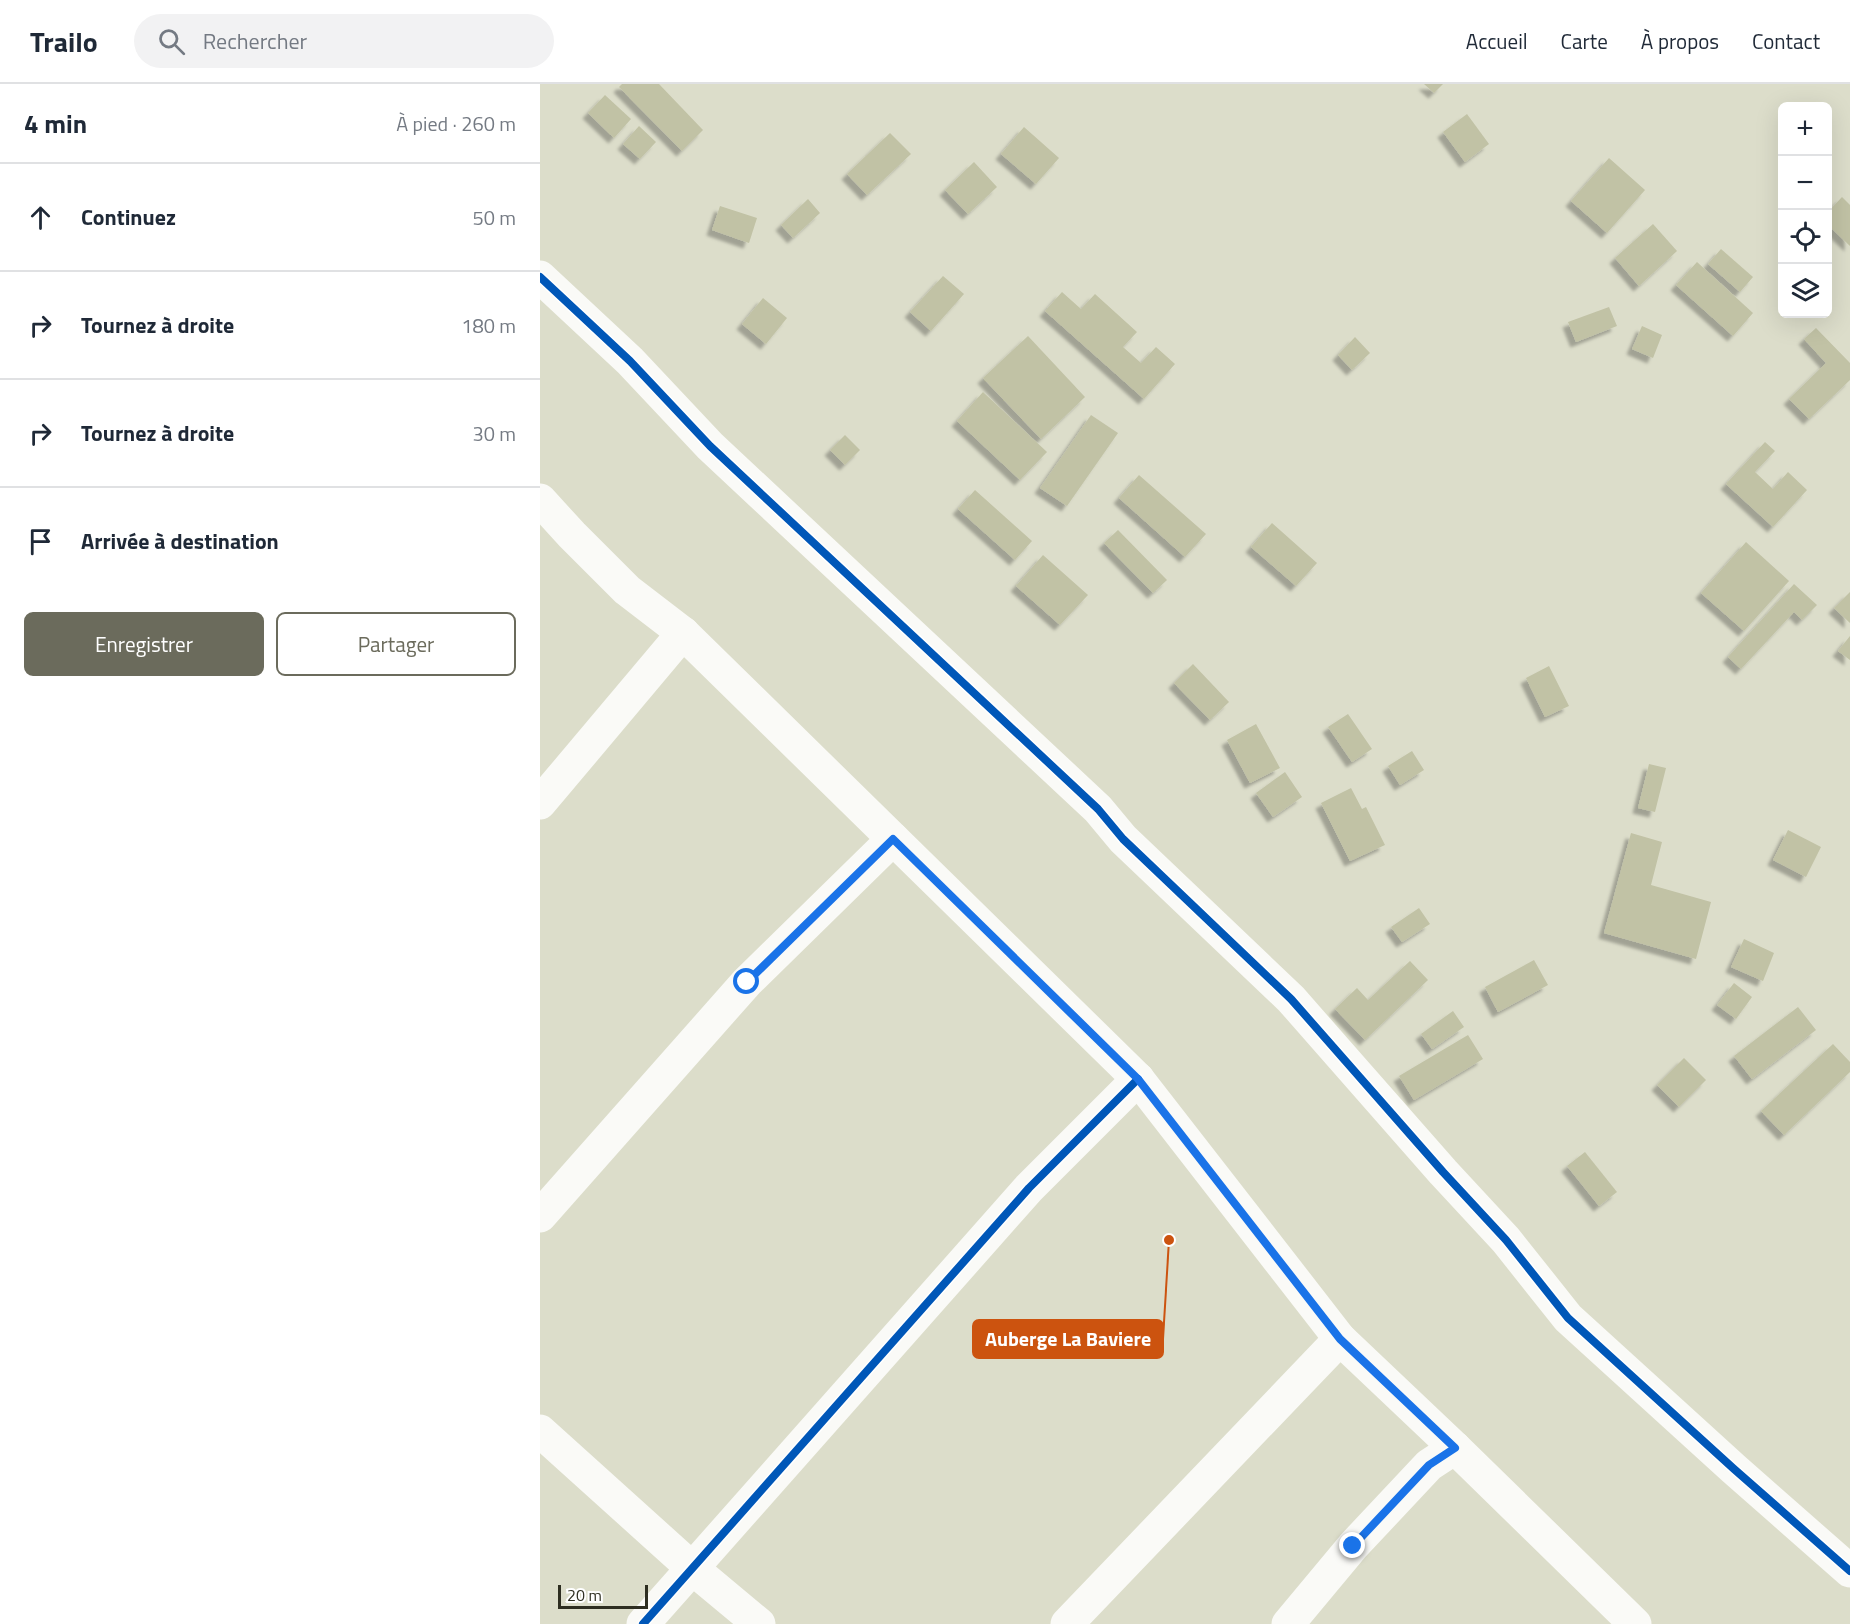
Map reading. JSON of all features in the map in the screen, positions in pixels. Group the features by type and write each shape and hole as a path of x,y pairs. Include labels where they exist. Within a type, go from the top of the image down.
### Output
{"street":[{"path":"540,277 630,361 710,446 1098,809 1123,839 1291,999 1506,1240 1568,1318 1734,1469 1850,1570"},
{"path":"540,500 572,536 627,590 683,633 1138,1079 1340,1339 1635,1624"},
{"path":"540,803 683,633"},
{"path":"540,1216 747,982 893,839"},
{"path":"643,1624 1029,1188 1138,1079"},
{"path":"1067,1624 1340,1339"},
{"path":"540,1431 693,1569 759,1624"},
{"path":"1288,1624 1353,1546 1429,1465 1455,1448"}],"building":[{"path":"622,84 659,84 703,130 682,151 619,87"},
{"path":"1424,84 1443,84 1434,93"},
{"path":"605,95 631,119 614,138 588,113"},
{"path":"1467,114 1489,144 1465,162 1443,132"},
{"path":"639,126 656,142 640,159 623,144"},
{"path":"1024,127 1059,158 1036,184 1001,154"},
{"path":"890,133 911,154 867,195 847,174"},
{"path":"1609,158 1645,190 1607,233 1571,201"},
{"path":"974,162 997,187 968,214 945,190"},
{"path":"1842,197 1850,205 1850,246 1832,229 1832,208"},
{"path":"808,199 820,213 793,238 781,225"},
{"path":"720,206 757,218 749,243 712,230"},
{"path":"1653,224 1677,251 1639,286 1615,258"},
{"path":"1721,249 1753,277 1740,292 1708,264"},
{"path":"1697,262 1753,313 1733,336 1676,285"},
{"path":"943,276 964,294 931,331 910,312"},
{"path":"1062,292 1081,309 1095,294 1137,332 1123,347 1141,363 1156,347 1175,364 1144,399 1045,311"},
{"path":"763,298 787,318 766,344 742,324"},
{"path":"1609,307 1617,326 1576,342 1568,322"},
{"path":"1642,326 1662,335 1653,358 1632,349"},
{"path":"1816,328 1850,363 1850,380 1809,419 1789,399 1826,363 1804,339"},
{"path":"1028,336 1085,397 1041,439 983,378"},
{"path":"1355,337 1370,353 1352,370 1338,355"},
{"path":"983,392 1047,452 1020,480 957,421"},
{"path":"1091,415 1118,433 1067,506 1040,488"},
{"path":"845,435 860,450 845,465 830,450"},
{"path":"1765,442 1775,451 1755,472 1773,489 1788,472 1807,490 1773,527 1726,484"},
{"path":"1139,475 1206,534 1185,557 1119,498"},
{"path":"975,490 1032,541 1015,560 958,509"},
{"path":"1272,523 1317,563 1296,586 1251,547"},
{"path":"1118,530 1167,580 1153,593 1104,543"},
{"path":"1746,542 1789,581 1744,631 1701,593"},
{"path":"1043,555 1088,595 1060,625 1016,586"},
{"path":"1794,584 1817,605 1802,620 1794,612 1741,669 1728,657"},
{"path":"1850,592 1850,623 1834,608"},
{"path":"1850,636 1850,660 1838,651"},
{"path":"1193,664 1229,702 1210,720 1174,683"},
{"path":"1549,666 1569,706 1545,717 1526,678"},
{"path":"1348,714 1372,749 1352,762 1328,727"},
{"path":"1256,724 1280,768 1250,783 1227,740"},
{"path":"1412,751 1424,770 1400,785 1388,766"},
{"path":"1649,764 1666,768 1655,812 1638,808"},
{"path":"1285,772 1302,797 1273,817 1256,793"},
{"path":"1351,788 1362,809 1366,807 1385,845 1350,861 1321,803"},
{"path":"1788,830 1821,847 1806,877 1773,860"},
{"path":"1631,833 1662,842 1651,885 1711,902 1696,959 1604,933"},
{"path":"1419,908 1430,924 1402,942 1391,927"},
{"path":"1744,939 1774,953 1763,981 1731,967"},
{"path":"1534,960 1548,985 1498,1012 1485,987"},
{"path":"1410,961 1428,980 1365,1040 1335,1009 1357,988 1368,1000"},
{"path":"1734,983 1752,997 1736,1019 1717,1005"},
{"path":"1798,1007 1816,1030 1752,1079 1734,1056"},
{"path":"1453,1011 1464,1027 1432,1049 1421,1034"},
{"path":"1468,1035 1483,1059 1414,1100 1399,1076"},
{"path":"1833,1044 1850,1062 1850,1072 1784,1135 1761,1111"},
{"path":"1684,1058 1706,1080 1679,1107 1657,1085"},
{"path":"1585,1152 1617,1192 1599,1206 1567,1166"}],"cycle path":[{"path":"540,277 630,361 710,446 1098,809 1123,839 1291,999 1506,1240 1568,1318 1850,1571"},
{"path":"643,1624 1029,1188 1138,1079"}],"place":[{"name":"Auberge La Baviere","path":"1169,1240"}],"route":[{"path":"747,982 893,839 1138,1079 1340,1339 1455,1448 1429,1465 1353,1546"}]}
